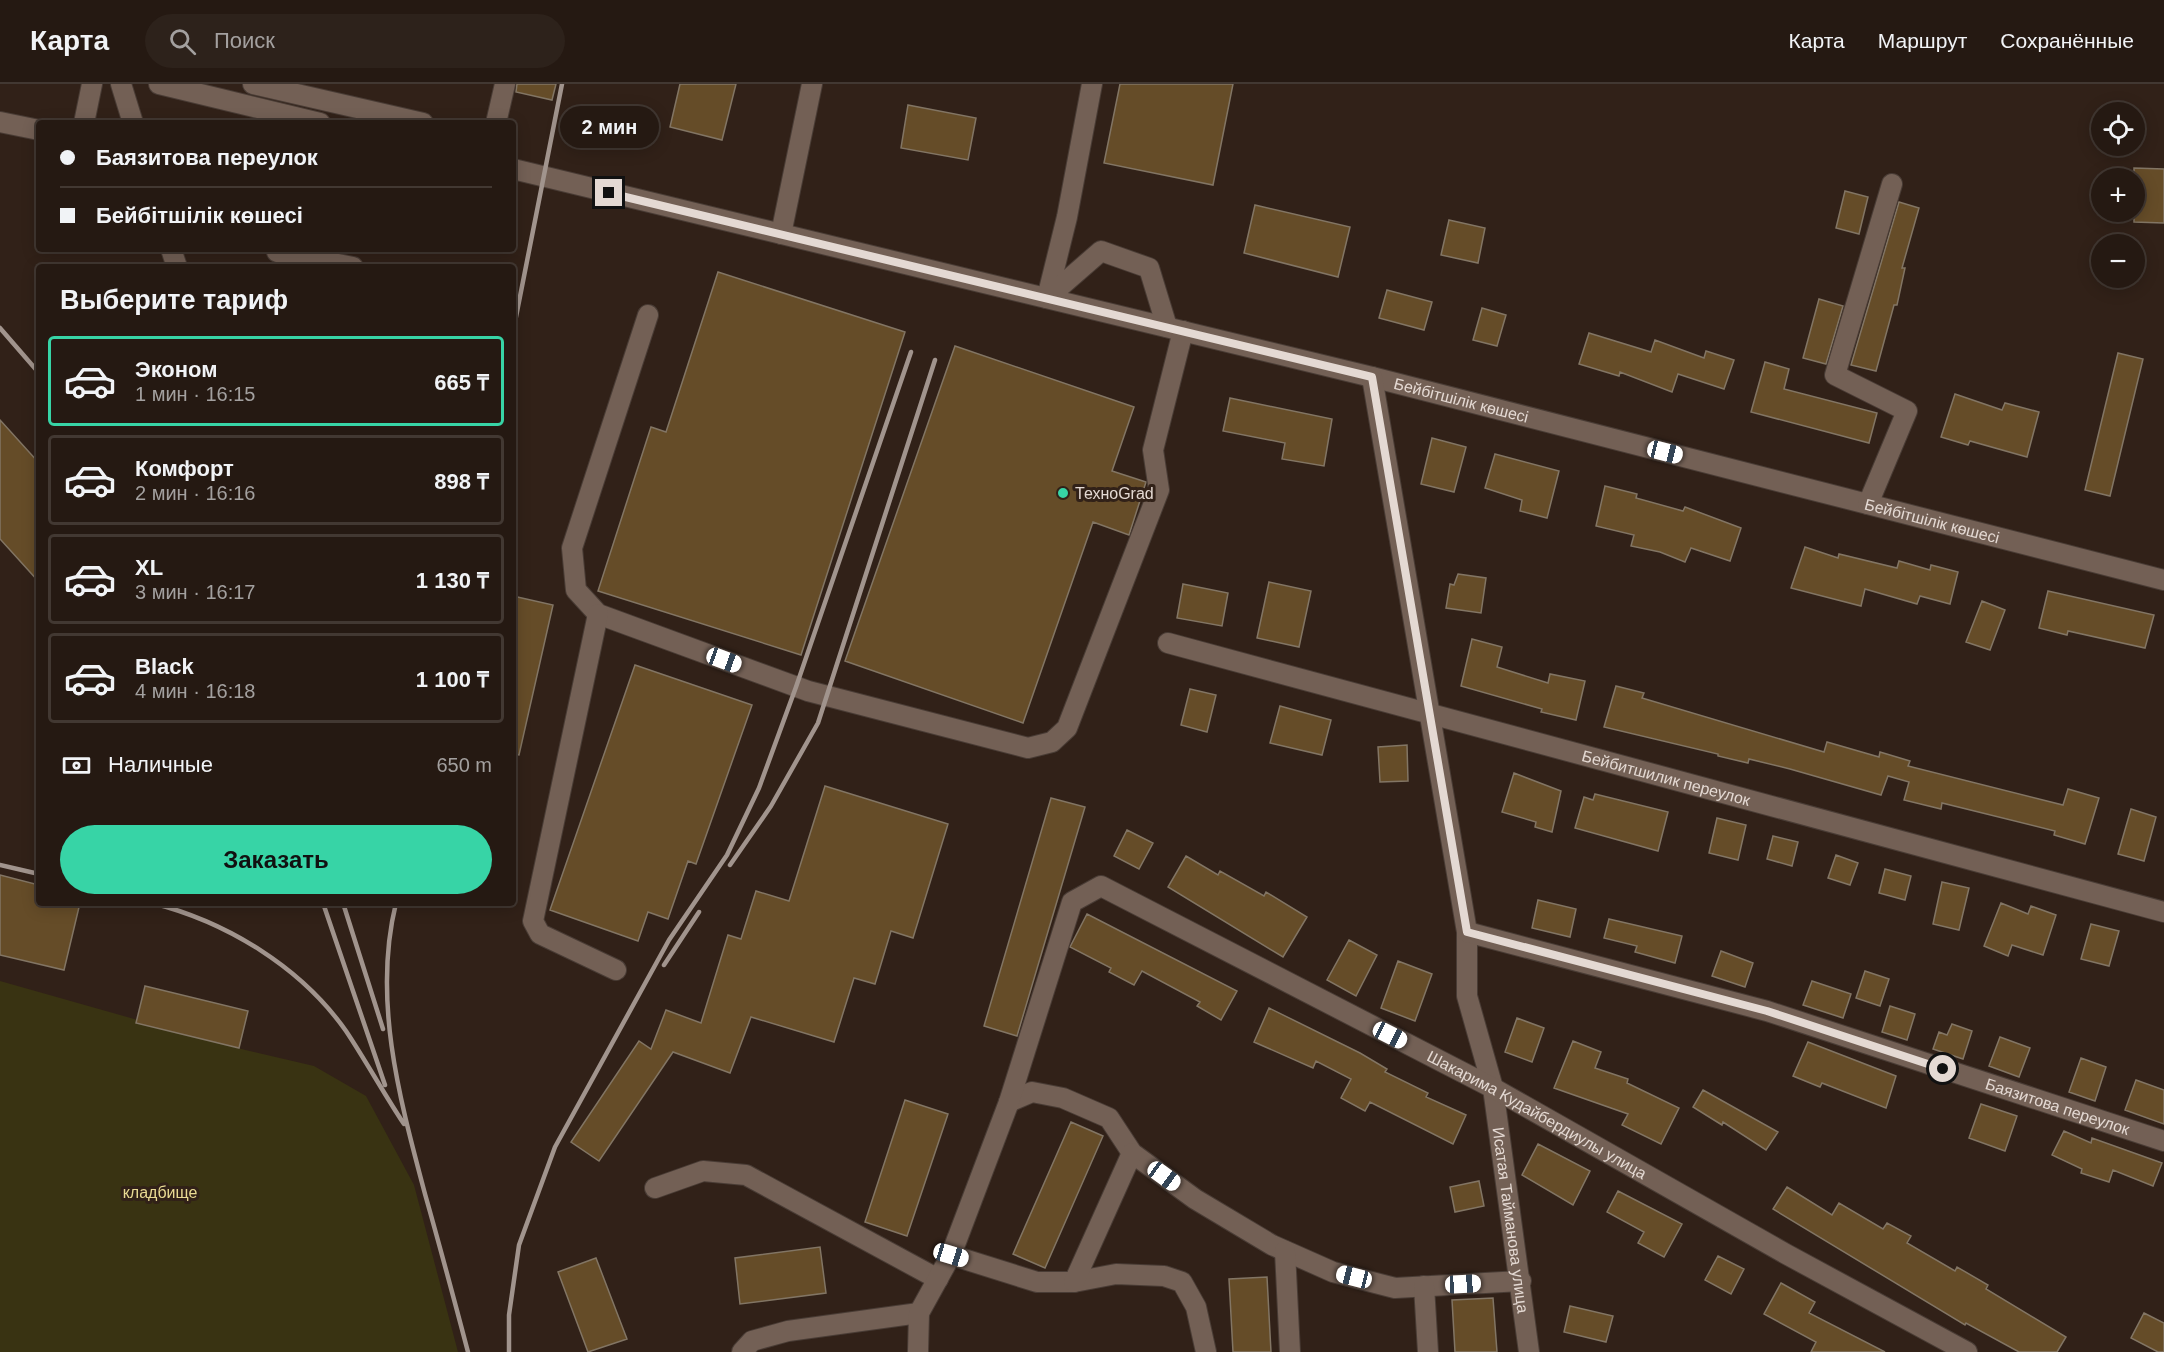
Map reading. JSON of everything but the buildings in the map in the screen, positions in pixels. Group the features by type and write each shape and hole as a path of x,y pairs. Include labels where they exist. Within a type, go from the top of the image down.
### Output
{"street":[{"path":"85,120 92,84"},
{"path":"121,84 132,120"},
{"path":"159,84 308,120"},
{"path":"243,104 250,84 410,120"},
{"path":"497,120 505,84"},
{"path":"781,234 812,84"},
{"path":"1047,298 1067,217 1092,84"},
{"path":"0,122 36,129"},
{"name":"Бейбітшілік көшесі","path":"516,171 1372,377 2164,580"},
{"path":"1868,504 1907,411 1835,375 1892,184"},
{"path":"648,315 572,548 576,590 597,614 808,691 1028,748 1052,742 1067,728 1159,490 1153,450 1175,329 1149,268 1101,251 1047,298"},
{"path":"277,252 339,264"},
{"name":"Исатая Тайманова улица","path":"1372,377 1467,932 1467,996 1493,1088 1529,1352"},
{"path":"597,614 532,921 540,934 616,970"},
{"name":"Бейбитшилик переулок","path":"1168,643 2164,912"},
{"name":"Шакарима Кудайбердиулы улица","path":"1009,1102 1072,902 1101,886 1493,1088 1786,1254 1967,1352"},
{"name":"Баязитова переулок","path":"1467,932 1767,1011 2164,1141"},
{"path":"918,1352 920,1313 951,1255 1009,1102 1032,1092 1063,1098 1109,1118 1132,1153 1195,1199 1285,1251 1333,1272 1395,1288 1521,1281"},
{"path":"1074,1282 1132,1153"},
{"path":"655,1188 704,1171 746,1175 938,1279"},
{"path":"1285,1251 1290,1352"},
{"path":"951,1255 1037,1282 1074,1282 1116,1274 1164,1276 1182,1282 1196,1307 1206,1352"},
{"path":"1424,1286 1428,1352"},
{"path":"742,1352 752,1341 788,1331 920,1313"}],"green space":[{"name":"кладбище","path":"0,981 233,1047 314,1066 366,1096 414,1185 458,1352 0,1352"}],"railway":[{"path":"516,317 562,84"},
{"path":"0,328 36,370"},
{"path":"509,1352 509,1315 519,1245 555,1147 669,940 727,855 759,788 911,352"},
{"path":"730,865 771,806 818,723 935,360"},
{"path":"0,865 36,873"},
{"path":"162,906 208,922 260,950 285,967 328,1008 346,1031 404,1124"},
{"path":"324,906 385,1085"},
{"path":"344,906 383,1029"},
{"path":"395,906 389,939 387,976 392,1050 407,1123 468,1352"},
{"path":"664,965 699,912"}],"place":[{"name":"ТехноGrad","path":"1063,493"}],"route":[{"path":"609,193 1372,377 1467,932 1767,1011 1943,1069"}]}
